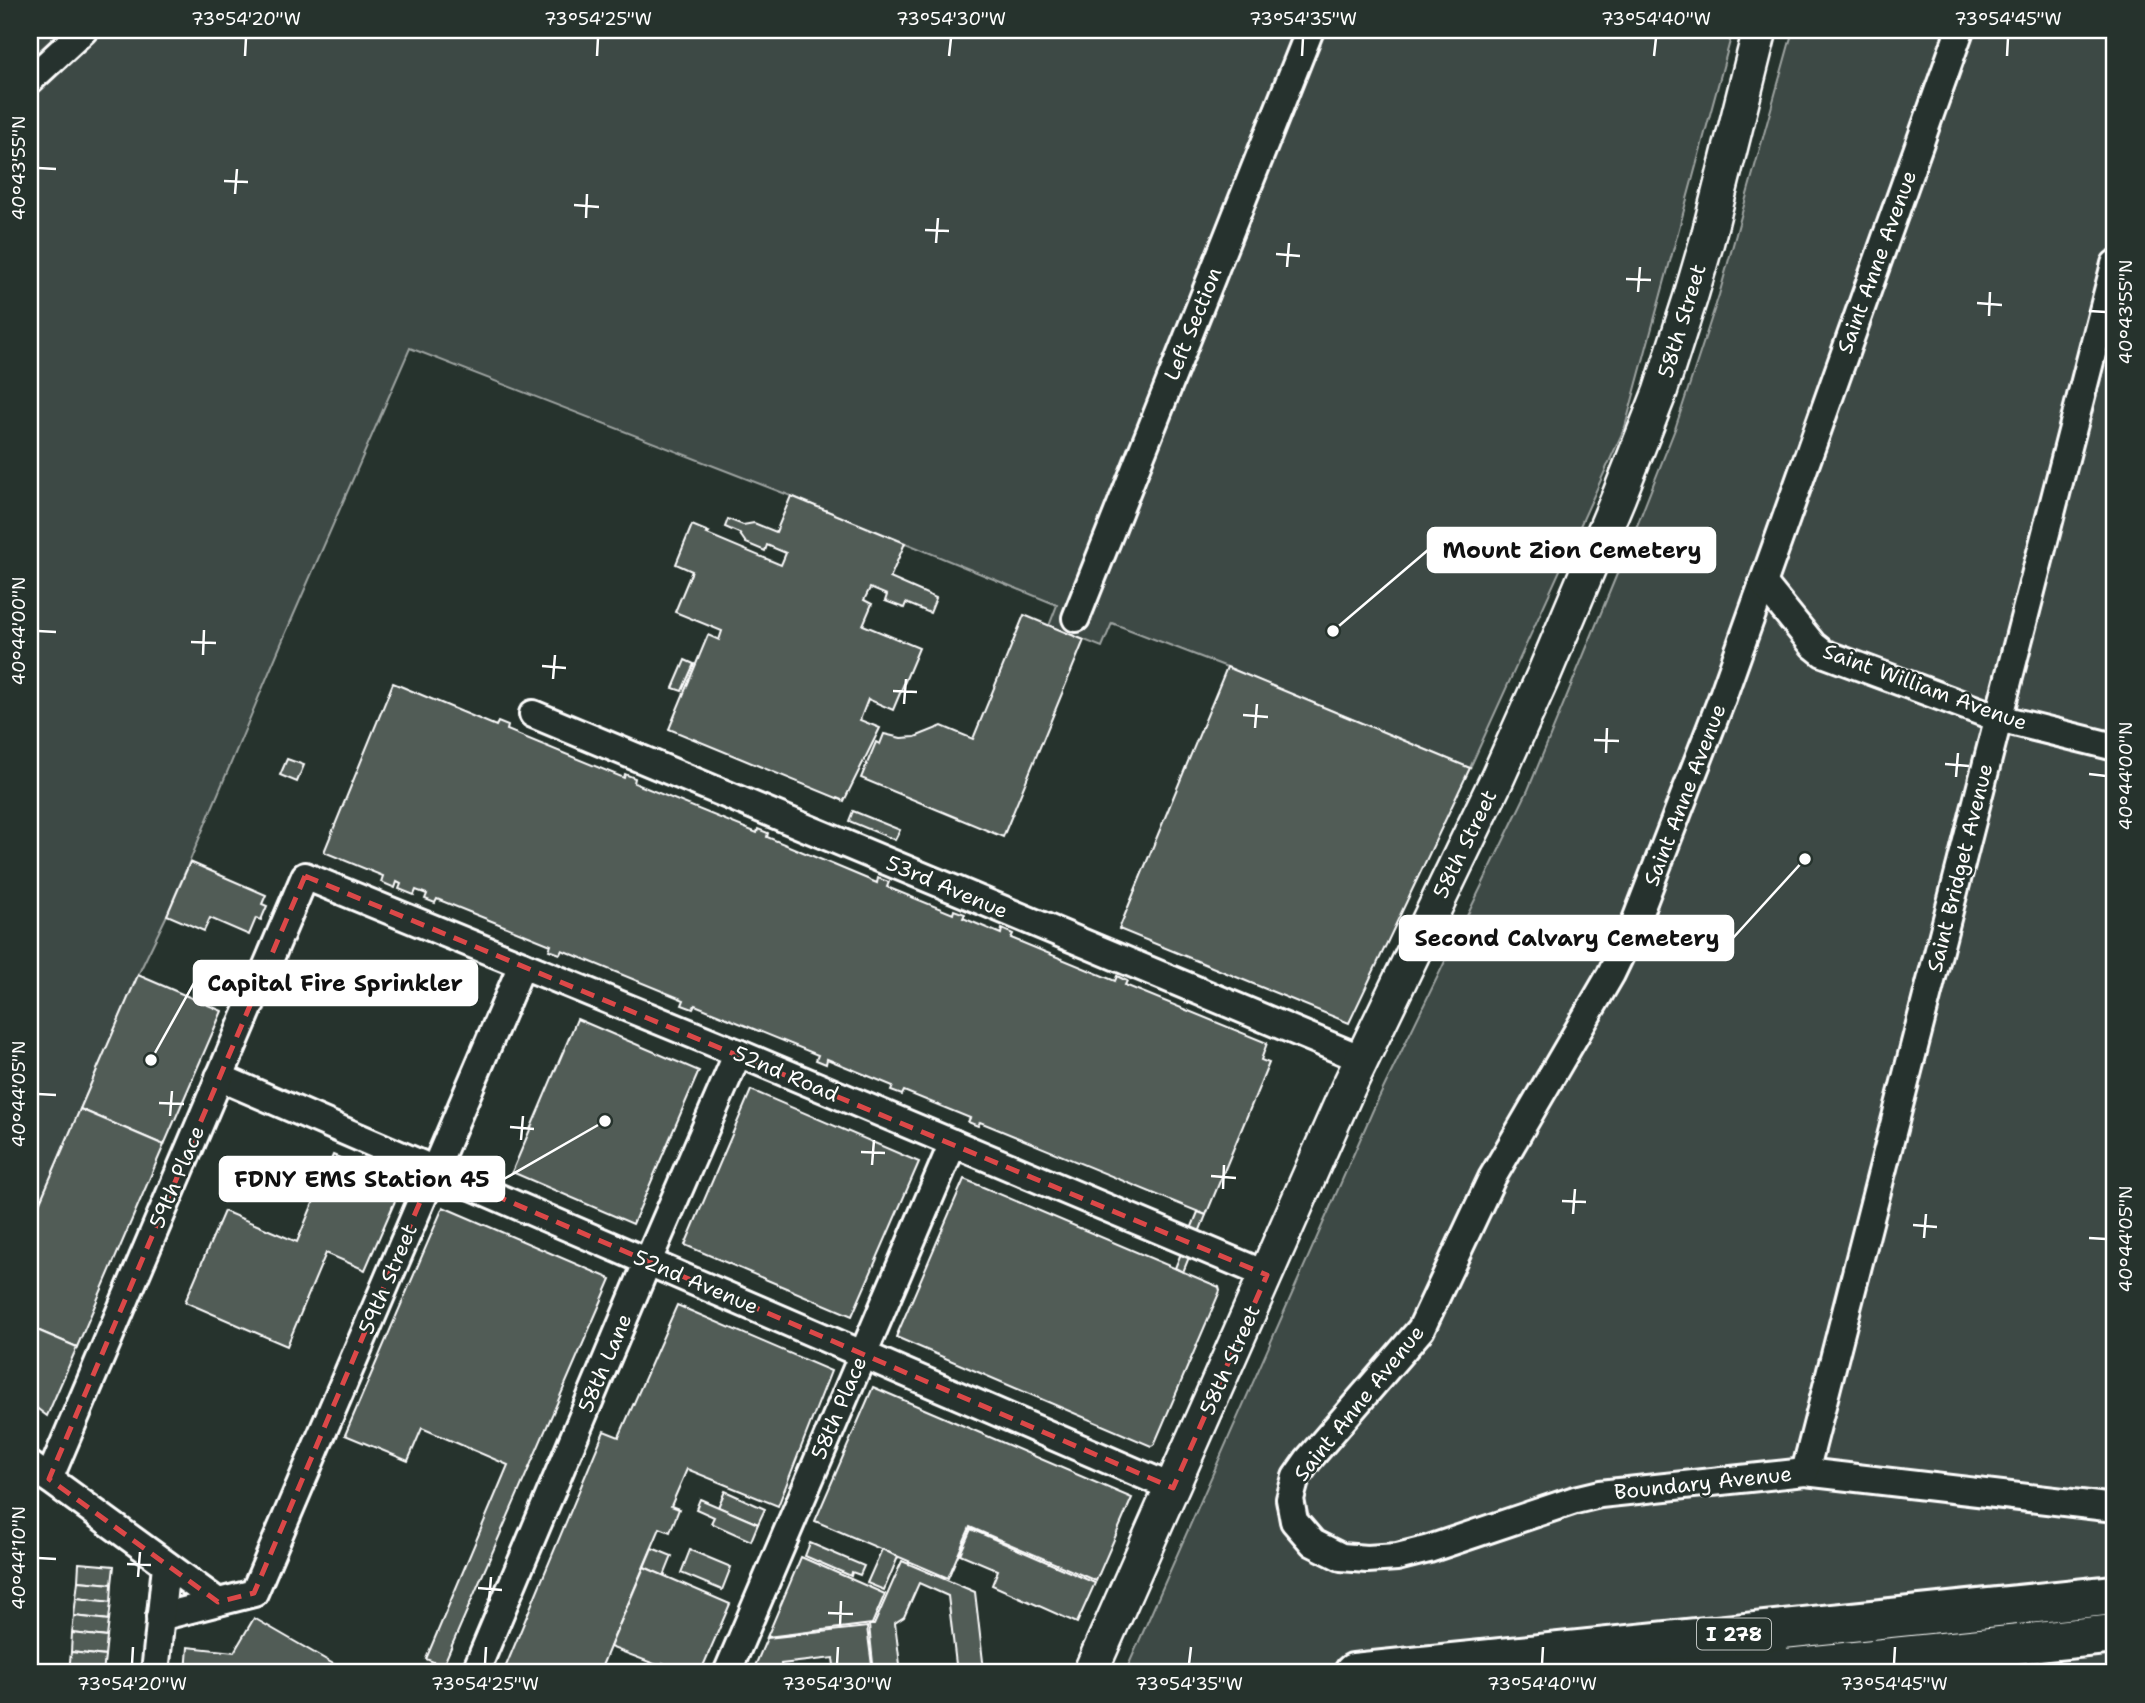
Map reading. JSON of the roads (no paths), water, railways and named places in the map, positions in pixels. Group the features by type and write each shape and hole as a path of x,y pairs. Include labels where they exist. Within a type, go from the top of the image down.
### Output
{"highway":[{"name":"I 278","path":"1353,1673 2115,1595"},
{"name":"I 278","path":"1736,1673 2115,1634"}],"main road":[{"name":"58th Street","path":"1090,1673 1362,1059 1544,674 1660,392 1707,242 1760,30"},
{"path":"1568,1673 2115,1617"}],"street":[{"path":"30,80 84,30"},
{"name":"Left Section","path":"1076,618 1310,30"},
{"name":"Saint Anne Avenue","path":"1306,1536 1291,1513 1291,1492 1296,1477 1318,1447 1421,1329 1464,1232 1504,1155 1611,974 1642,906 1763,583 1960,30"},
{"name":"Saint Bridget Avenue","path":"1805,1472 2115,264"},
{"name":"Saint William Avenue","path":"1763,583 1813,645 1823,653 1998,718 2115,747"},
{"name":"53rd Avenue","path":"533,714 1362,1059"},
{"name":"52nd Road","path":"305,876 737,1053 1266,1275"},
{"name":"59th Place","path":"39,1472 219,1077 305,876"},
{"name":"59th Street","path":"218,1602 254,1593 522,964"},
{"name":"58th Lane","path":"475,1673 737,1053"},
{"name":"52nd Avenue","path":"219,1077 1173,1488"},
{"name":"58th Place","path":"727,1673 953,1143"},
{"path":"39,1472 218,1602"},
{"name":"Boundary Avenue","path":"1306,1536 1322,1549 1342,1557 1381,1559 1445,1545 1575,1500 1600,1494 1805,1472 2115,1508"},
{"path":"155,1673 166,1565"},
{"path":"160,1617 218,1602"}],"place":[{"name":"Mount Zion Cemetery","path":"1333,631"},
{"name":"Second Calvary Cemetery","path":"1805,859"},
{"name":"Capital Fire Sprinkler","path":"151,1060"},
{"name":"FDNY EMS Station 45","path":"605,1121"}]}
